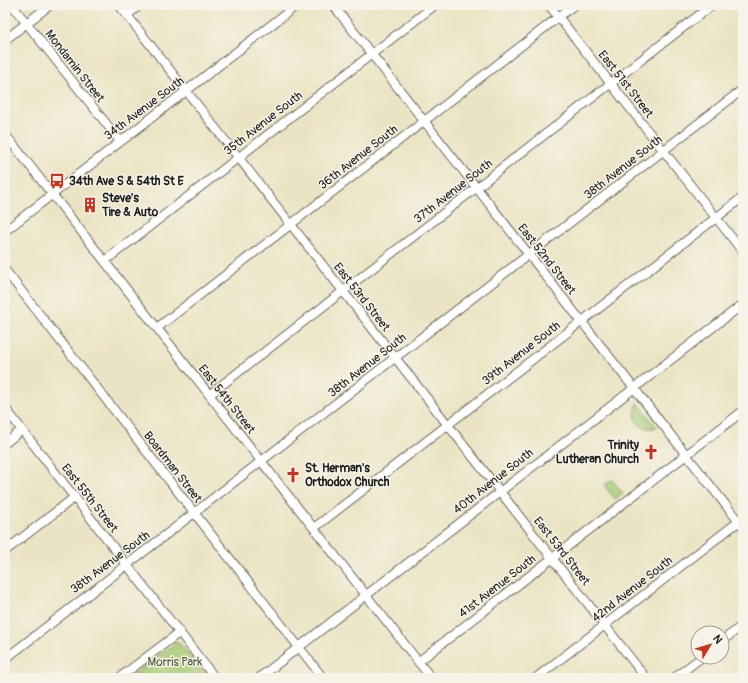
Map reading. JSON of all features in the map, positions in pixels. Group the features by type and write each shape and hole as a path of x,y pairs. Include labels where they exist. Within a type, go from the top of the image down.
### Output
{"street":[{"name":"Mondamin Street","path":"12,5 120,142"},
{"path":"5,40 50,5"},
{"name":"East 53rd Street","path":"119,5 291,224 342,292 646,678"},
{"path":"127,15 140,5"},
{"name":"34th Avenue South","path":"5,231 297,5"},
{"name":"East 52nd Street","path":"334,5 686,455 742,522"},
{"name":"35th Avenue South","path":"105,261 435,5"},
{"name":"East 51st Street","path":"549,5 743,252"},
{"name":"36th Avenue South","path":"157,328 574,5"},
{"name":"37th Avenue South","path":"210,395 712,5"},
{"name":"38th Avenue South","path":"5,659 743,89"},
{"name":"East 54th Street","path":"5,134 431,678"},
{"name":"39th Avenue South","path":"314,528 743,197"},
{"name":"Boardman Street","path":"5,270 323,678"},
{"name":"40th Avenue South","path":"259,678 743,304"},
{"name":"East 55th Street","path":"5,408 215,678"},
{"name":"41st Avenue South","path":"418,662 743,411"},
{"path":"5,443 22,430"},
{"path":"5,551 75,497"},
{"name":"42nd Avenue South","path":"536,678 742,522"},
{"path":"730,635 743,625"},
{"path":"119,678 180,632"},
{"path":"674,678 691,665"}],"green space":[{"path":"638,403 657,428 645,428 638,423 635,414"},
{"path":"612,480 623,493 615,499 604,485"},
{"name":"Morris Park","path":"178,641 207,678 128,678"}],"place":[{"name":"34th Ave S & 54th St E","path":"57,181"},
{"name":"Steve's Tire & Auto","path":"90,205"},
{"name":"Trinity Lutheran Church","path":"651,452"},
{"name":"St. Herman's Orthodox Church","path":"293,475"}]}
